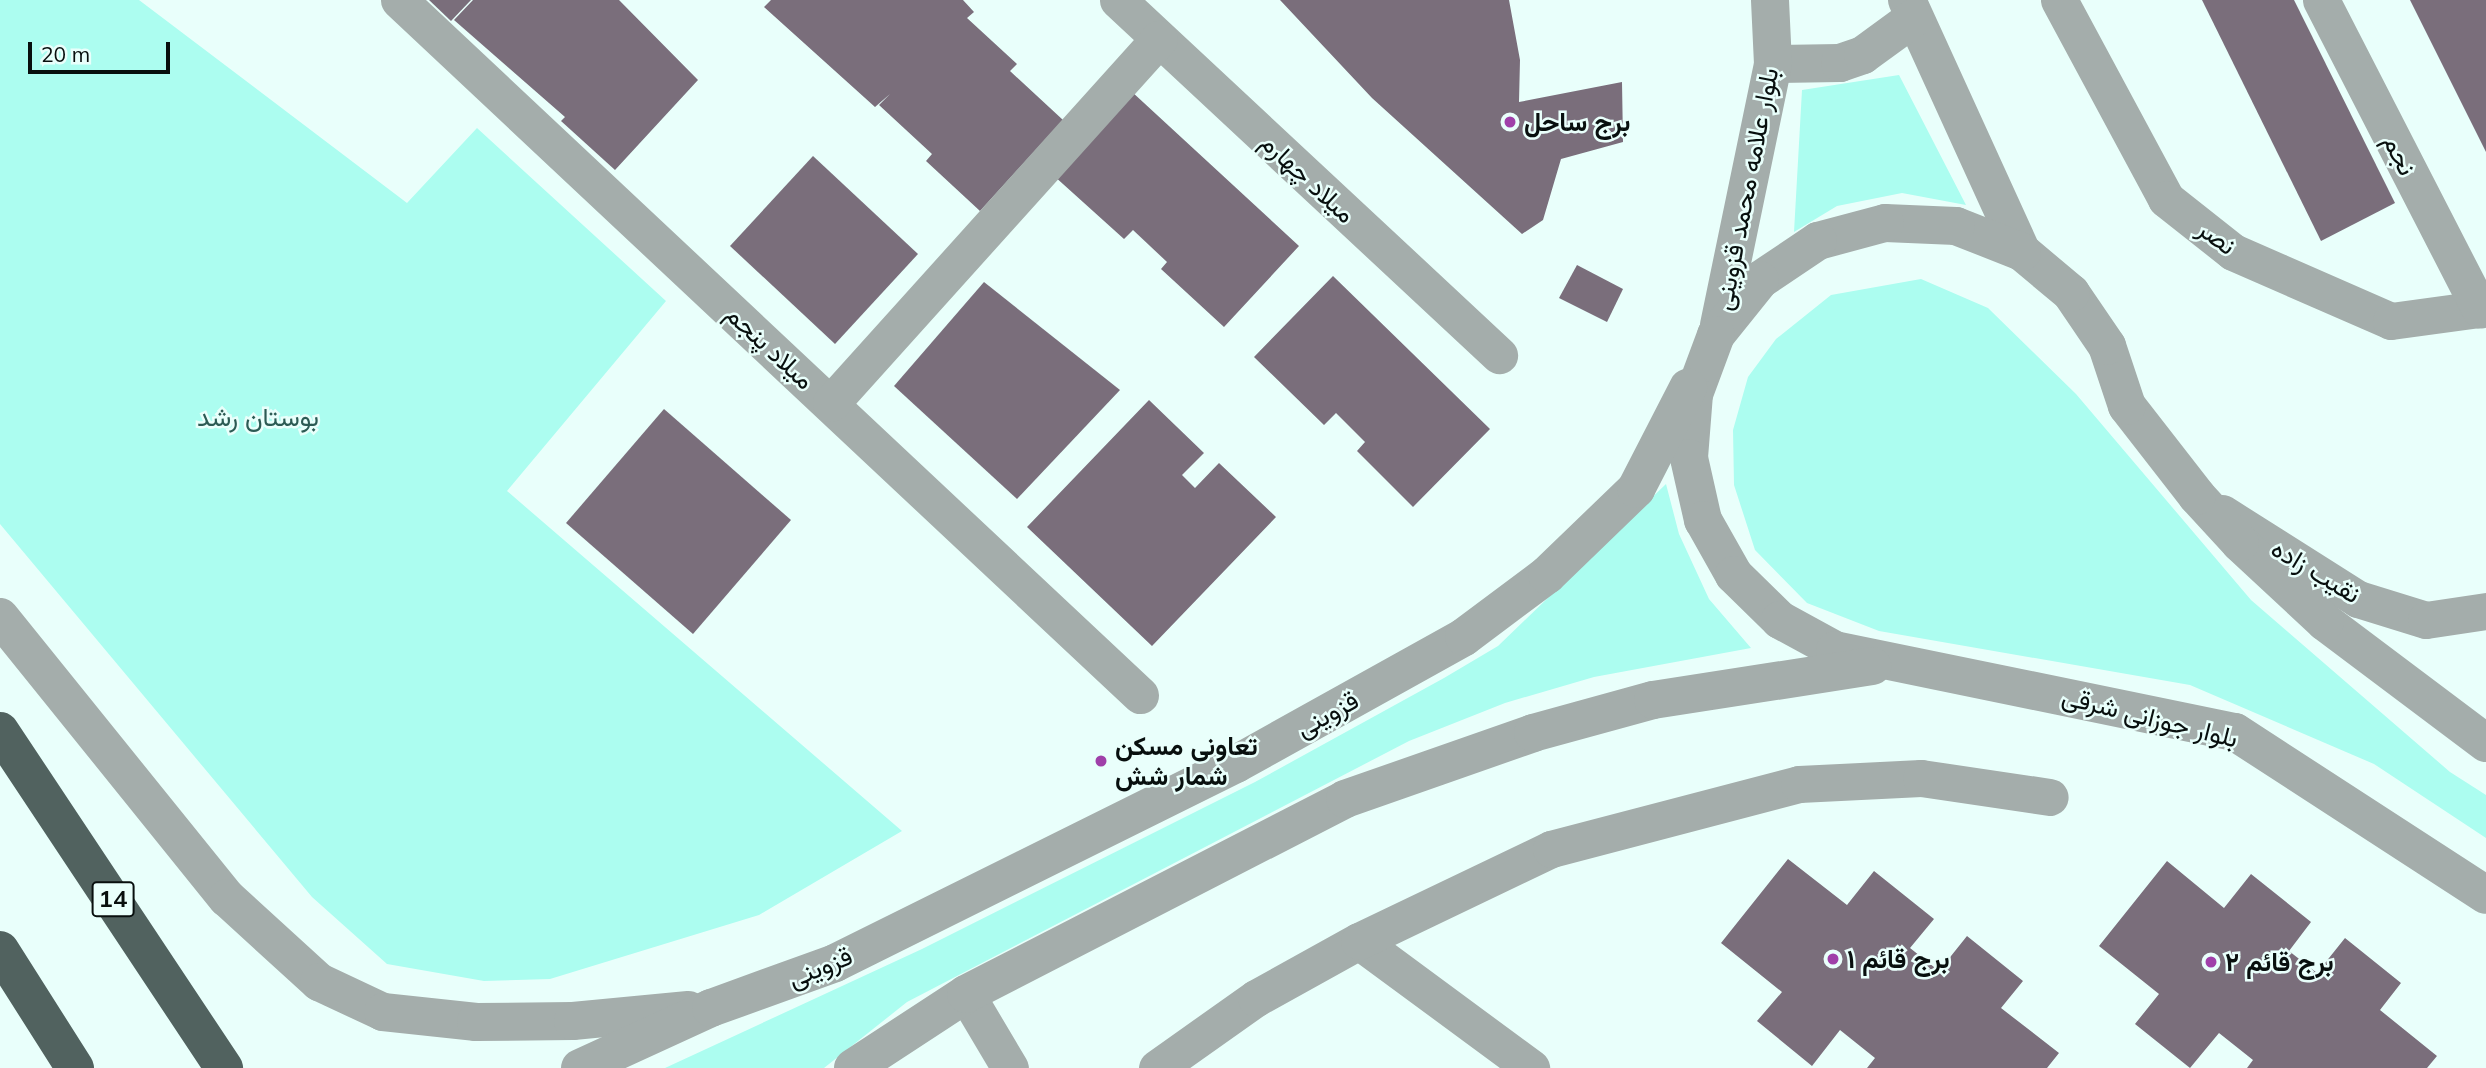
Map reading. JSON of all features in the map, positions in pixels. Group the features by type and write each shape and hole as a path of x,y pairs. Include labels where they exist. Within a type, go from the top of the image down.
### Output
{"highway":[{"name":"14","path":"0,731 224,1068"},
{"path":"0,950 75,1068"}],"street":[{"name":"میلاد پنجم","path":"398,0 1140,695"},
{"name":"میلاد چهارم","path":"1118,0 1499,355"},
{"name":"بلوار علامه محمد قزوینی","path":"1716,335 1773,64 1770,0"},
{"name":"نصر","path":"2059,0 2166,199 2233,252 2391,321 2483,309"},
{"name":"نجم","path":"2321,0 2483,309"},
{"path":"1773,64 1840,63 1863,55 1911,9 2022,252"},
{"path":"831,403 1159,39"},
{"path":"1716,335 1769,273 1818,241 1885,222 1956,226 2022,252 2071,293 2100,335 2127,406 2197,496 2264,568 2325,622 2486,743"},
{"name":"بلوار جوزانی شرقی","path":"1716,335 1694,394 1689,458 1703,520 1734,575 1780,620 1835,650 2235,732 2486,895"},
{"name":"قزوینی","path":"711,1008 835,963 1072,847 1236,764 1464,637 1547,575 1636,489 1716,335"},
{"name":"نقیب زاده","path":"2197,496 2358,599 2426,620 2486,611"},
{"path":"0,617 227,898 319,982 383,1012 476,1022 573,1021 711,1008"},
{"path":"863,1064 966,994 1370,790 1532,733 1653,700 1898,663"},
{"path":"1157,1068 1256,998 1359,940 1550,849 1799,784 1921,778 2050,797"},
{"path":"1359,940 1531,1068"},
{"path":"966,994 1010,1068"},
{"path":"580,1068 711,1008"}],"green space":[{"name":"بوستان رشد","path":"0,0 139,0 407,203 477,128 666,301 507,491 902,831 759,915 550,979 484,981 387,964 312,897 0,524"},
{"path":"1899,75 1966,205 1902,193 1837,206 1794,232 1802,90"},
{"path":"1921,279 1988,308 2076,394 2251,600 2450,772 2486,795 2486,838 2374,764 2190,685 1879,631 1807,603 1755,550 1734,485 1733,430 1748,377 1776,339 1831,295"},
{"path":"1666,484 1679,534 1709,599 1751,648 1594,677 1505,703 1409,741 907,1002 824,1068 665,1068 922,949 1255,782 1444,678 1498,646"}],"building":[{"path":"429,0 471,0 451,21"},
{"path":"473,0 619,0 698,80 615,170 561,121 565,117 454,20"},
{"path":"771,0 963,0 974,12 967,18 1017,64 1010,71 1063,120 980,211 926,161 932,154 879,105 890,94 875,107 764,7"},
{"name":"برج ساحل","path":"1280,0 1509,0 1520,60 1519,102 1622,82 1623,142 1561,159 1543,220 1522,234 1372,98"},
{"path":"2202,0 2294,0 2395,203 2321,241"},
{"path":"2410,0 2486,0 2486,152"},
{"path":"1131,91 1299,246 1224,327 1161,269 1167,262 1133,230 1124,239 1053,175"},
{"path":"813,156 918,254 835,344 730,246"},
{"path":"1577,265 1623,289 1607,322 1559,298"},
{"path":"1333,276 1490,429 1413,507 1357,451 1365,442 1336,413 1324,425 1254,357"},
{"path":"984,282 1120,390 1017,499 894,386"},
{"path":"1149,400 1204,453 1182,475 1195,488 1219,463 1276,517 1152,646 1027,527"},
{"path":"664,409 791,520 693,634 566,523"},
{"name":"برج قائم ۱","path":"1788,859 1847,905 1874,871 1934,919 1910,948 1939,971 1967,936 2023,981 2001,1008 2059,1053 2047,1068 1867,1068 1875,1058 1840,1030 1812,1066 1757,1021 1782,992 1721,943"},
{"name":"برج قائم ۲","path":"2167,861 2224,908 2251,874 2311,922 2289,951 2317,973 2345,938 2401,983 2380,1010 2437,1056 2427,1068 2247,1068 2253,1060 2219,1033 2190,1068 2135,1024 2159,994 2099,946"}],"place":[{"name":"برج ساحل","path":"1510,122"},
{"name":"تعاونی مسکن شمار شش","path":"1101,761"},
{"name":"برج قائم ۱","path":"1833,959"},
{"name":"برج قائم ۲","path":"2211,962"}]}
